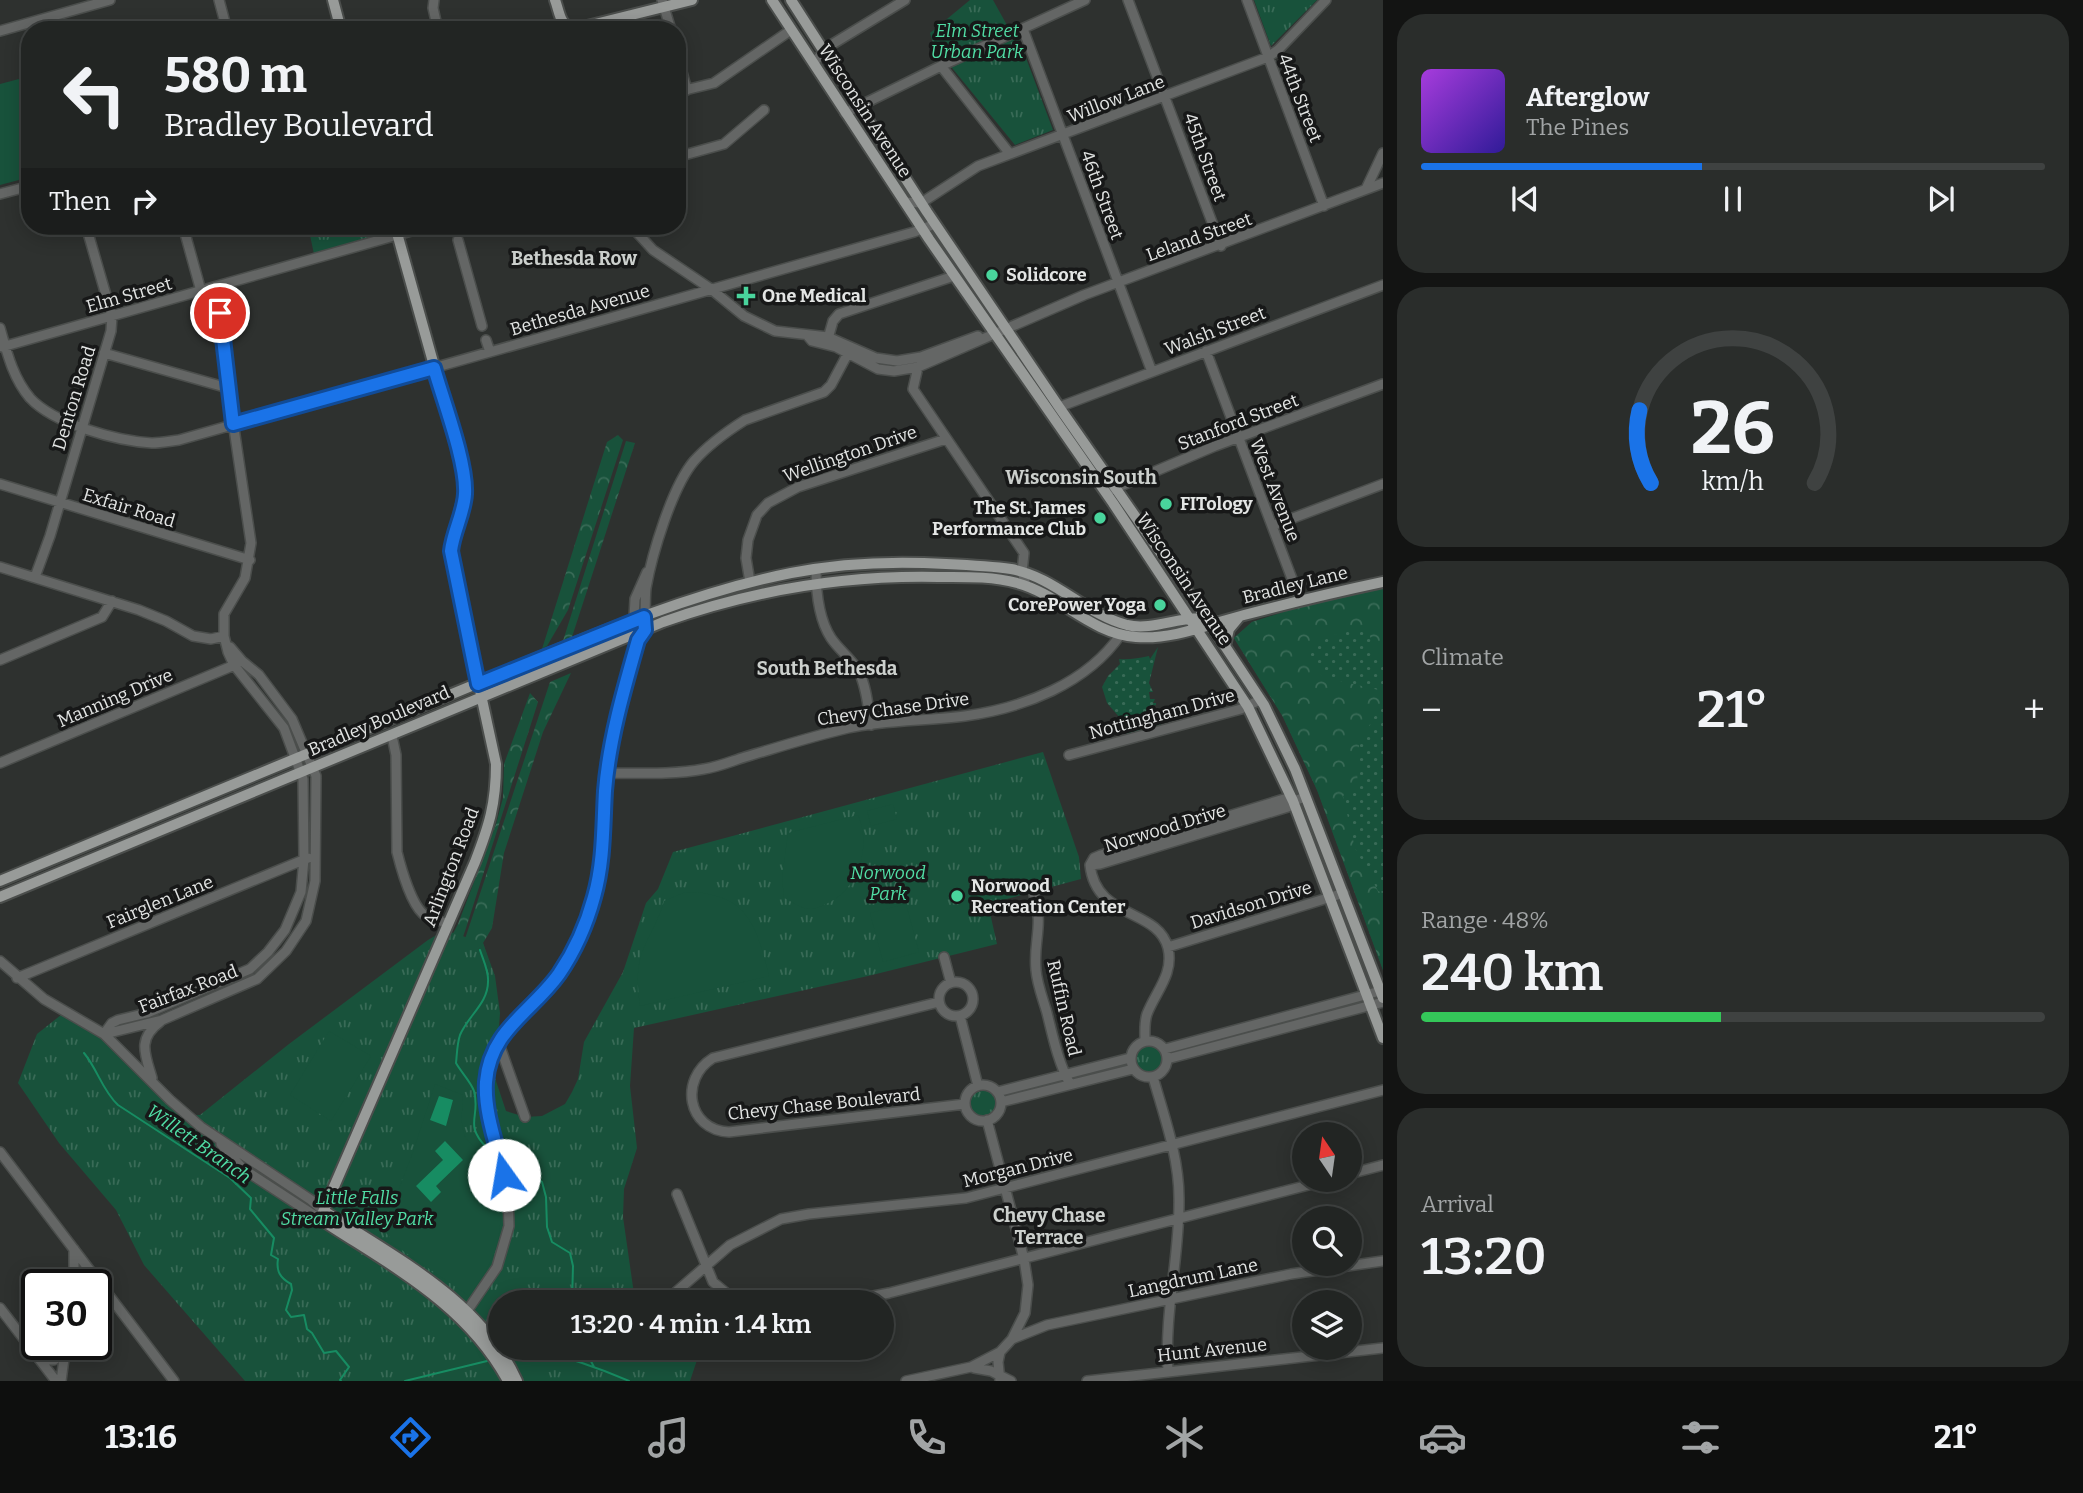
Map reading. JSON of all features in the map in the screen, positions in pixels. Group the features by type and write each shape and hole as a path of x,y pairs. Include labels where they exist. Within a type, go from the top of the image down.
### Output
{"main road":[{"path":"333,0 339,21"},
{"path":"555,0 563,21"},
{"path":"603,21 663,4 692,0"},
{"name":"Wisconsin Avenue","path":"772,0 904,202 1194,623 1248,707 1293,801 1383,1038"},
{"name":"Wisconsin Avenue","path":"791,0 935,224 1059,407 1211,622 1261,700 1287,750 1382,997"},
{"name":"Arlington Road","path":"322,1215 488,830 496,793 496,764 451,551 465,496 464,473 397,235"},
{"name":"Bradley Boulevard","path":"0,881 639,619 750,582 816,569 922,563 979,566 1039,577 1124,624 1153,627 1211,622"},
{"path":"999,579 1022,572"},
{"name":"Bradley Boulevard","path":"0,897 313,767 392,741 481,697 635,638 645,630 698,610 776,589 873,577 999,579 1026,585 1096,625 1121,634 1152,638 1194,623"},
{"name":"Bradley Lane","path":"1211,622 1383,582"},
{"path":"1226,646 1229,629 1240,616"},
{"path":"322,1215 465,1314 491,1336 517,1381"},
{"path":"465,1314 508,1381"}],"street":[{"path":"46,21 110,0"},
{"path":"219,0 225,21"},
{"path":"434,0 436,21"},
{"path":"813,62 825,51 905,0"},
{"path":"845,113 1085,0"},
{"name":"45th Street","path":"1129,0 1221,246"},
{"name":"44th Street","path":"1247,0 1324,206"},
{"name":"Willow Lane","path":"921,203 972,169 1268,57 1326,0"},
{"path":"663,4 668,21"},
{"path":"559,15 560,21"},
{"path":"0,31 21,28"},
{"name":"46th Street","path":"1023,29 1152,372"},
{"path":"686,90 714,83 791,30"},
{"path":"941,66 1010,154"},
{"path":"686,155 724,144 764,110"},
{"path":"1366,190 1383,153"},
{"name":"Leland Street","path":"993,333 1383,183"},
{"path":"0,194 21,188"},
{"path":"904,202 921,203"},
{"name":"Bethesda Avenue","path":"0,328 3,347 17,379 30,398 52,415 127,440 155,443 179,440 935,224"},
{"name":"Denton Road","path":"35,578 104,353 112,316 89,235"},
{"path":"185,235 201,291"},
{"name":"Elm Street","path":"3,347 218,287 380,235"},
{"path":"639,235 653,250 712,289 754,323 775,331 813,334 881,360 918,367 986,339 993,333"},
{"path":"458,240 482,326"},
{"path":"827,341 833,321 839,314 954,276"},
{"name":"Walsh Street","path":"1059,407 1383,285"},
{"path":"0,567 112,601 166,621 193,636 211,639 224,636 224,614 245,579 250,560 250,531 228,388 218,287"},
{"path":"827,341 847,355 878,369 908,365 983,334 993,333"},
{"path":"486,340 490,352"},
{"name":"West Avenue","path":"1206,351 1300,600"},
{"path":"104,353 228,388"},
{"path":"465,1314 497,1267 509,1226 508,1195 487,1096 487,1074 498,1041 559,974 586,920 594,897 600,869 608,774 616,720 651,565 678,486 692,463 712,443 745,420 824,392 831,385 847,355"},
{"path":"918,367 914,389 1024,553 1022,572 1026,585"},
{"name":"Stanford Street","path":"1105,494 1238,437 1383,384"},
{"name":"Wellington Drive","path":"750,582 746,558 748,541 757,515 768,503 798,487 946,439"},
{"name":"Exfair Road","path":"0,484 250,560"},
{"path":"1272,526 1383,484"},
{"path":"816,569 819,603 831,638 859,672 865,687 872,725"},
{"path":"0,660 102,617 112,601"},
{"path":"639,619 645,630"},
{"name":"Chevy Chase Drive","path":"608,774 667,774 706,769 820,734 872,725 967,716 1065,685 1096,664 1121,634"},
{"name":"Fairfax Road","path":"104,1034 112,1023 118,1020 147,1013 250,969 278,940 290,922 301,892 304,803 301,772 284,728 238,663 224,636"},
{"name":"Fairfax Road","path":"104,1034 162,1020 257,979 286,951 306,921 311,904 316,855 316,778 292,719 259,675 238,663"},
{"name":"Manning Drive","path":"0,763 238,663"},
{"name":"Nottingham Drive","path":"1069,755 1248,707 1261,700"},
{"path":"392,741 396,755 397,852 401,867 417,906 425,915 448,924"},
{"name":"Norwood Drive","path":"1168,947 1152,925 1120,910 1107,900 1093,881 1090,865 1100,864 1160,841 1222,822 1288,807 1293,801 1306,797"},
{"name":"Fairglen Lane","path":"17,978 316,855"},
{"name":"Davidson Drive","path":"1168,947 1344,893"},
{"name":"Ruffin Road","path":"1034,895 1040,923 1035,955 1036,973 1065,1075 1070,1084"},
{"path":"1145,1041 1147,1016 1168,970 1168,947"},
{"path":"944,957 953,980 968,988 973,997 971,1008 960,1016 946,1013 939,1002 941,991 953,980"},
{"path":"0,961 44,999 104,1034 186,1116 215,1137 243,1169 322,1215"},
{"path":"191,995 196,1006"},
{"path":"1166,1054 1263,1024 1382,997"},
{"path":"1166,1054 1265,1034 1368,1000"},
{"name":"Chevy Chase Boulevard","path":"939,1002 713,1058 697,1073 690,1098 704,1122 714,1129 729,1132 965,1104"},
{"path":"960,1016 978,1086"},
{"path":"152,1080 144,1048 145,1040 150,1030 162,1020"},
{"path":"1263,1024 1265,1034"},
{"path":"498,1041 525,1117"},
{"path":"1145,1041 1158,1043 1166,1054 1164,1069 1153,1077 1140,1076 1133,1069 1130,1058 1134,1047 1145,1041"},
{"path":"997,1092 1130,1058"},
{"path":"1001,1102 1133,1069"},
{"path":"1153,1077 1172,1146 1178,1183 1178,1219 1166,1341 1168,1371"},
{"path":"978,1086 988,1086 997,1092 1001,1102 998,1112 987,1120 973,1117 965,1104 969,1092 978,1086"},
{"name":"Morgan Drive","path":"678,1290 737,1240 789,1217 940,1202 1006,1188 1383,1090"},
{"path":"906,1381 971,1367 1000,1352 1012,1339 1025,1313 1028,1285 1024,1259 987,1120"},
{"path":"0,1152 89,1269"},
{"path":"1362,1171 1383,1165"},
{"path":"894,1292 1292,1189"},
{"path":"677,1194 705,1267 713,1282 723,1290"},
{"path":"74,1250 75,1269"},
{"name":"Langdrum Lane","path":"1012,1339 1039,1327 1169,1299 1291,1274 1383,1261"},
{"path":"112,1300 174,1381"},
{"path":"0,1308 21,1335"},
{"path":"1025,1313 1029,1321 1039,1327"},
{"name":"Hunt Avenue","path":"1087,1381 1383,1348"},
{"path":"1000,1352 1000,1378"},
{"path":"40,1360 56,1381"},
{"path":"61,1381 64,1360"},
{"path":"971,1367 1011,1381"}],"green space":[{"name":"Elm Street Urban Park","path":"970,0 993,0 1013,36 1017,34 1053,130 1015,145 944,58 938,59 930,33"},
{"path":"1254,0 1317,0 1271,46"},
{"path":"21,78 21,179 0,185 0,84"},
{"path":"310,235 382,235 314,254"},
{"path":"618,435 623,440 568,610 547,646 542,649 607,442"},
{"path":"626,441 635,443 571,640 562,644"},
{"path":"1383,588 1383,970 1318,792 1283,717 1234,638 1252,622"},
{"path":"1383,588 1383,666 1379,665 1369,633 1352,628 1327,638 1306,655 1323,677 1383,691 1383,701 1359,744 1357,785 1343,796 1355,848 1378,891 1383,893 1383,970 1317,790 1282,715 1234,638 1252,622 1302,606"},
{"path":"1158,647 1149,683 1153,692 1149,692 1150,699 1155,699 1153,703 1156,705 1147,708 1148,712 1157,709 1159,717 1166,716 1160,720 1166,719 1161,725 1128,737 1120,718 1107,703 1102,687 1120,664 1119,659 1149,656 1150,659"},
{"path":"571,673 543,732 504,853 492,928 483,943 488,958 424,1063 550,682"},
{"path":"530,693 538,702 420,1063 447,945 458,924 496,824 503,798 504,764"},
{"name":"Little Falls Stream Valley Park","path":"1043,752 1079,857 1081,879 988,904 997,944 634,1028 630,1086 637,1148 624,1189 623,1217 633,1290 488,1290 488,1360 697,1360 690,1381 245,1381 144,1265 116,1210 59,1143 18,1083 37,1034 66,1011 104,1034 186,1115 200,1115 289,1044 445,930 483,943 495,976 500,1013 498,1041 490,1063 506,1111 525,1117 542,1116 565,1104 572,1092 578,1079 584,1042 623,972 646,903 658,889 673,852"},
{"path":"893,804 897,819 871,826 867,811"},
{"path":"858,815 862,827 863,851 849,886 830,902 815,908 803,908 784,898 782,878 788,833"},
{"path":"698,892 727,900 740,908 757,934 769,976 640,1006 639,962 664,901 683,893"},
{"path":"906,904 919,952 883,962 870,913"},
{"path":"329,1031 371,1056 331,1121 290,1095"},
{"path":"1149,1045 1159,1049 1163,1059 1159,1069 1149,1073 1139,1069 1135,1059 1139,1049"},
{"path":"435,1084 463,1095 464,1133 490,1160 498,1182 501,1215 495,1252 469,1296 390,1242 390,1237 383,1230"},
{"path":"982,1088 992,1092 996,1102 992,1112 982,1116 972,1112 968,1102 972,1092"}],"shaded area":[{"path":"439,1096 453,1100 446,1126 430,1120"},
{"path":"445,1141 463,1160 436,1186 441,1192 431,1202 416,1186 443,1160 435,1151"}],"waterway":[{"path":"480,950 488,974 487,990 460,1035 456,1063 474,1091 474,1126 487,1148"},
{"name":"Willett Branch","path":"84,1053 118,1105 230,1178 251,1198 250,1209 274,1238 271,1255 278,1259 280,1274 291,1284 292,1290 286,1310 291,1317 304,1315 307,1329 324,1353 336,1351 349,1367 341,1381"},
{"path":"513,1161 542,1182 546,1197 547,1227 552,1242 570,1253 573,1266 572,1290"},
{"name":"Willett Branch","path":"571,1360 629,1381"},
{"path":"590,1360 594,1367"},
{"name":"Willett Branch","path":"405,1381 487,1361"}],"place":[{"name":"Solidcore","path":"992,275"},
{"name":"One Medical","path":"746,296"},
{"name":"FITology","path":"1166,504"},
{"name":"The St. James Performance Club","path":"1100,518"},
{"name":"CorePower Yoga","path":"1160,605"},
{"name":"Norwood Recreation Center","path":"957,896"}],"district":[{"name":"Bethesda Row","path":"574,258"},
{"name":"Wisconsin South","path":"1081,477"},
{"name":"South Bethesda","path":"827,668"},
{"name":"Chevy Chase Terrace","path":"1049,1226"}],"route":[{"path":"220,313 233,424 434,368 464,473 465,496 451,551 478,684 644,617 645,630 638,640 616,720 606,790 600,869 594,897 586,920 559,974 498,1041 487,1074 489,1109 504,1175"}],"park label":[{"name":"Norwood Park","path":"888,883"}]}
